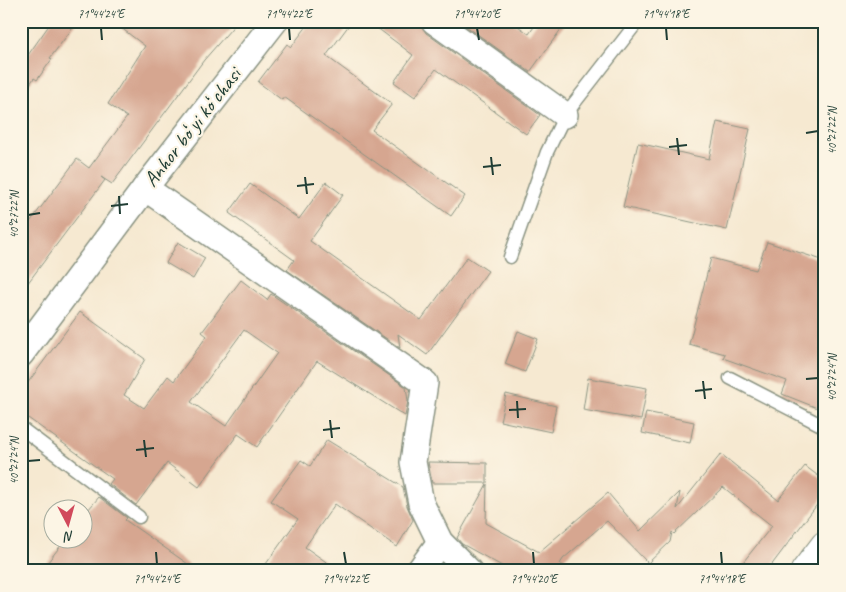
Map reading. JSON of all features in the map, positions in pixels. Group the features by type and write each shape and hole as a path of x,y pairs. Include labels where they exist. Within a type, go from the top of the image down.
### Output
{"street":[{"name":"Anhor boʻyi koʻchasi","path":"21,354 145,188 275,21"},
{"path":"434,21 565,115"},
{"path":"145,188 425,383 412,462 421,503 440,542 469,571"},
{"path":"419,571 440,542"},
{"path":"805,571 825,545"}],"lane":[{"path":"510,257 547,152 565,115 638,21"},
{"path":"730,378 825,427"},
{"path":"21,428 139,517"}],"building":[{"path":"52,21 78,21 50,58 52,59 37,80 34,78 25,91 21,88 21,65"},
{"path":"112,21 238,21 204,60 112,184 101,177 105,180 21,292 21,234 77,159 89,168 127,117 108,104 145,46"},
{"path":"311,21 352,21 326,56 392,104 372,130 465,196 451,216 284,97 282,100 258,82 287,44 291,47"},
{"path":"368,21 420,21 426,33 540,115 526,134 436,69 415,97 394,82 413,55"},
{"path":"459,21 511,21 529,34 538,21 567,21 530,72"},
{"path":"717,122 750,129 727,230 623,207 638,143 709,159"},
{"path":"326,182 343,195 310,241 421,320 467,257 488,271 427,355 398,334 400,348 287,270 294,260 229,213 250,184 299,219"},
{"path":"178,242 205,258 193,279 166,263"},
{"path":"767,242 825,261 825,411 782,394 787,381 723,358 725,354 689,344 711,258 756,270"},
{"path":"241,280 267,300 271,294 406,387 408,401 405,416 317,361 257,447 238,434 199,487 167,463 136,505 109,484 113,479 21,413 21,392 80,312 145,359 124,395 144,408 168,376 174,381 207,336 202,332","holes":["244,330 277,353 226,426 191,402"]},
{"path":"518,331 538,339 525,372 505,364"},
{"path":"588,378 647,388 641,420 583,410"},
{"path":"506,394 556,406 551,432 500,421"},
{"path":"646,412 694,422 690,443 642,433"},
{"path":"327,440 403,487 407,506 413,520 397,547 335,504 305,547 339,571 261,571 298,519 271,501 301,460 310,466"},
{"path":"721,454 778,500 805,466 825,481 825,494 767,571 736,571 772,526 723,487 674,534 672,532 670,542 648,563 607,521 563,559 560,564 574,571 511,571 462,544 457,538 487,484 486,523 539,552 608,493 640,531 680,492 677,509"},
{"path":"428,462 487,463 487,483 432,483"},
{"path":"99,497 127,518 125,520 198,571 41,571 57,550 92,550 92,505"}]}
